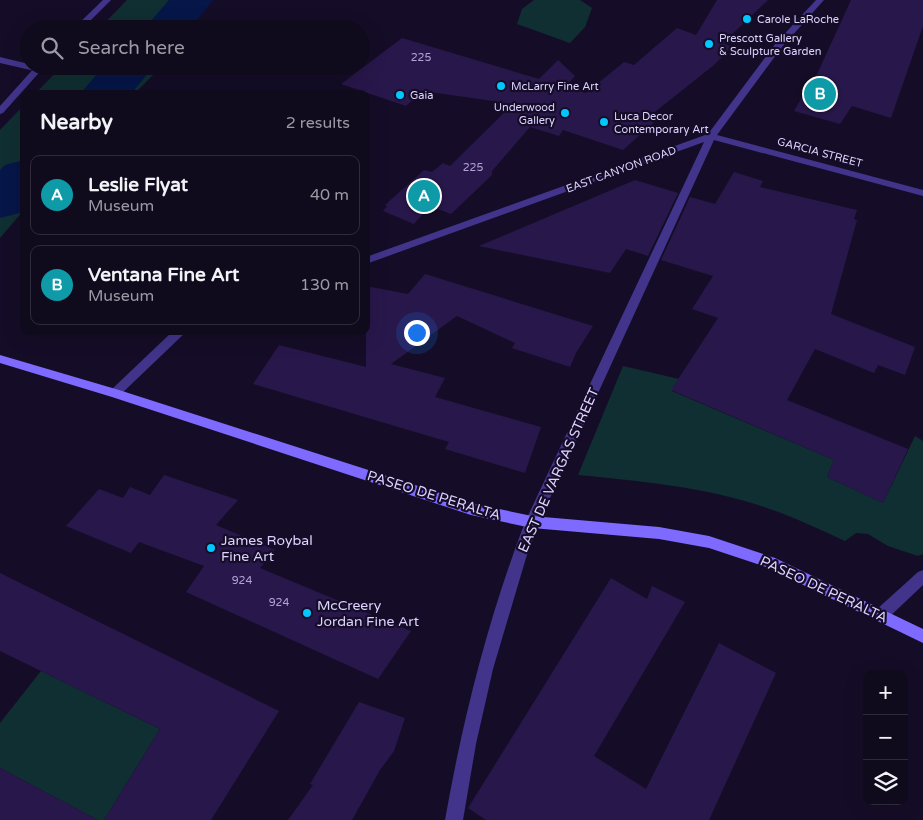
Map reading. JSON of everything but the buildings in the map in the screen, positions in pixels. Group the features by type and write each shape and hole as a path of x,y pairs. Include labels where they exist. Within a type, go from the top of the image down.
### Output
{"main road":[{"name":"PASEO DE PERALTA","path":"0,359 115,393 472,509 532,522 659,533 710,542 770,562 923,636"}],"street":[{"path":"87,20 108,0"},
{"path":"711,136 779,44 820,0"},
{"path":"0,60 20,64"},
{"path":"0,111 33,75"},
{"name":"GARCIA STREET","path":"711,136 923,193"},
{"name":"EAST CANYON ROAD","path":"370,260 711,136"},
{"name":"EAST DE VARGAS STREET","path":"454,820 468,738 511,575 532,522 711,136"},
{"path":"115,393 176,335"},
{"path":"881,615 923,576"}],"green space":[{"path":"127,0 203,0 191,20 108,20"},
{"path":"534,0 580,0 592,8 585,27 570,43 517,24 522,9"},
{"path":"53,75 153,75 138,90 39,90"},
{"path":"20,109 20,215 0,238 0,130"},
{"path":"623,366 679,379 672,391 834,460 827,477 883,503 915,436 923,441 923,554 918,556 888,546 868,534 856,533 845,541 777,512 721,495 649,483 578,475"},
{"path":"41,671 160,729 104,820 98,820 0,768 0,723"}],"waterway":[{"path":"174,20 192,0"},
{"path":"108,90 122,75"},
{"path":"0,201 20,180"}],"place":[{"name":"Carole LaRoche","path":"747,19"},
{"name":"Prescott Gallery & Sculpture Garden","path":"709,44"},
{"name":"McLarry Fine Art","path":"501,86"},
{"name":"Ventana Fine Art","path":"820,94"},
{"name":"Gaia","path":"400,95"},
{"name":"Underwood Gallery","path":"565,113"},
{"name":"Luca Decor Contemporary Art","path":"604,122"},
{"name":"Leslie Flyat","path":"424,196"},
{"name":"James Roybal Fine Art","path":"211,548"},
{"name":"McCreery Jordan Fine Art","path":"307,613"}]}
